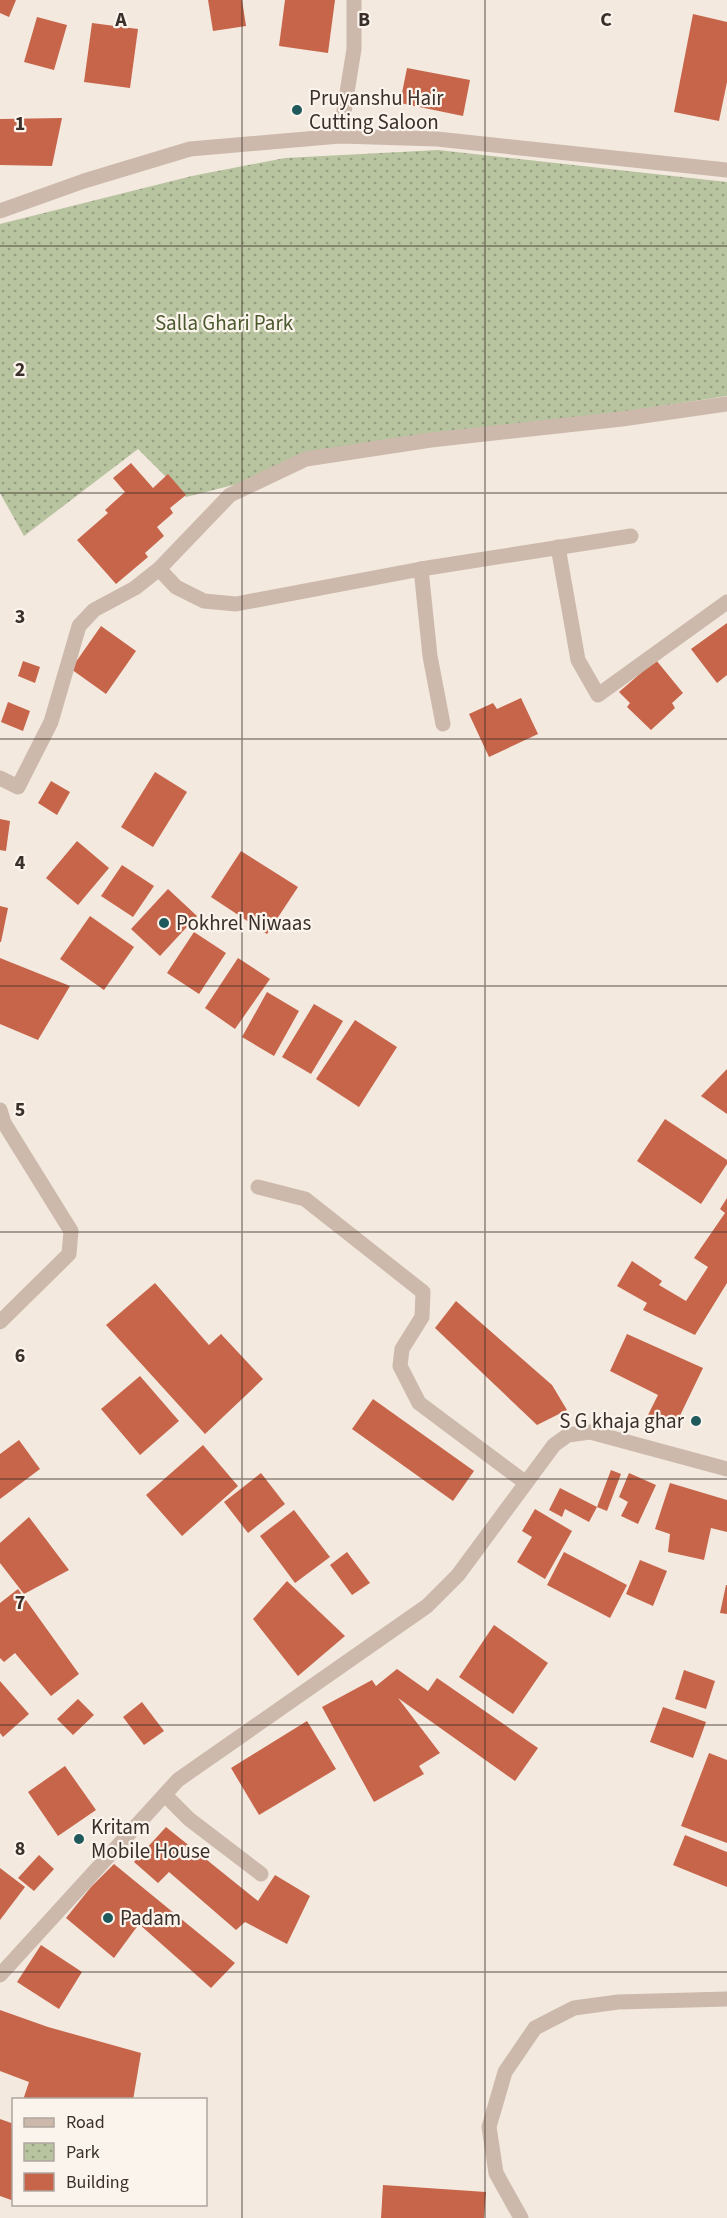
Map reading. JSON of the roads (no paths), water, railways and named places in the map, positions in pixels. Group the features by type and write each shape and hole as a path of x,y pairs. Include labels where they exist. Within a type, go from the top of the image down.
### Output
{"street":[{"path":"340,136 354,49 354,0"},
{"path":"0,211 84,181 190,149 340,136 436,139 727,170"},
{"path":"0,778 18,787 51,722 79,626 94,610 135,588 159,569 230,495 306,459 430,440 622,419 727,404"},
{"path":"159,569 176,587 204,601 236,604 421,569 631,536"},
{"path":"558,547 578,660 598,695 727,602"},
{"path":"421,569 430,656 443,724"},
{"path":"0,1110 4,1123 71,1231 69,1254 0,1322"},
{"path":"258,1187 305,1199 423,1292 422,1317 402,1349 400,1366 419,1403 526,1483"},
{"path":"0,1975 178,1780 427,1606 458,1575 554,1444 568,1435 590,1432 727,1468"},
{"path":"165,1795 189,1819 261,1874"},
{"path":"521,2218 496,2173 489,2127 505,2072 535,2028 574,2008 585,2006 618,2002 727,1999"}],"place":[{"name":"Pruyanshu Hair Cutting Saloon","path":"297,110"},
{"name":"Pokhrel Niwaas","path":"164,923"},
{"name":"S G khaja ghar","path":"696,1421"},
{"name":"Kritam Mobile House","path":"79,1839"},
{"name":"Padam","path":"108,1918"}],"park label":[{"name":"Salla Ghari Park","path":"224,323"}]}
